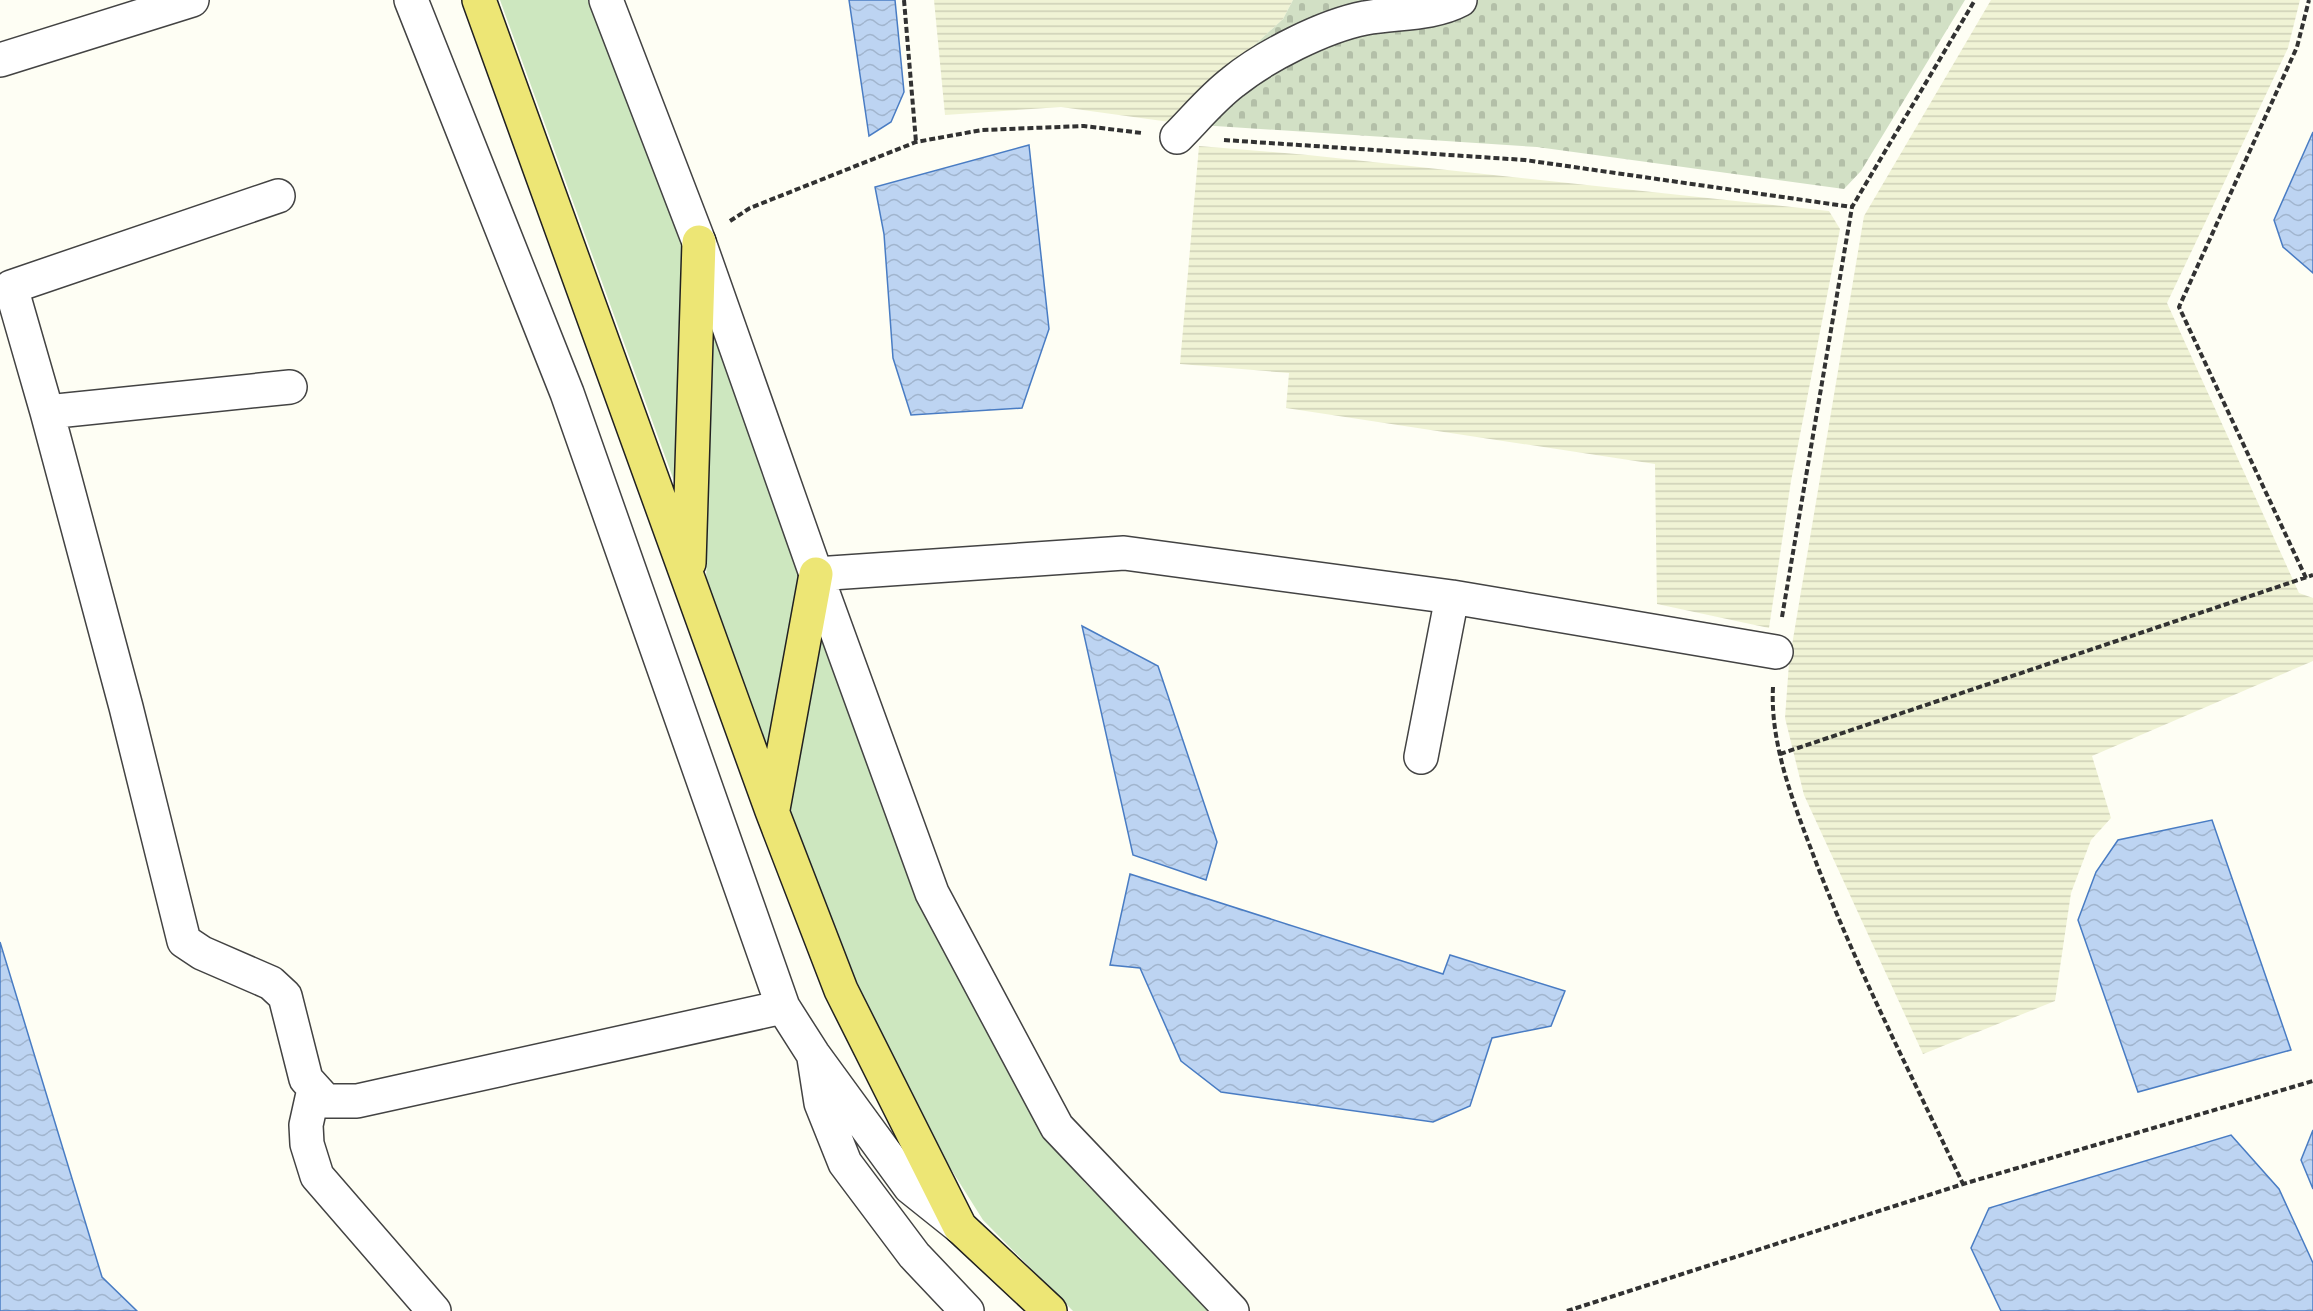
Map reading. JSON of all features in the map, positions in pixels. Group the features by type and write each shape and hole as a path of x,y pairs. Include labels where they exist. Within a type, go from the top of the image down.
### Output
{"main road":[{"path":"479,0 772,811 841,990 960,1227 1050,1311"},
{"path":"688,580 699,242"},
{"path":"772,811 816,574"}],"street":[{"path":"0,60 192,0"},
{"path":"411,0 567,393 783,1007 813,1054 910,1187 960,1227"},
{"path":"606,0 699,242 932,893 1057,1127 1232,1311"},
{"path":"1177,137 1232,82 1288,48 1322,32 1363,18 1445,8 1460,0"},
{"path":"278,196 11,287 126,707 184,941 202,954 271,983 285,996 306,1079 326,1101 357,1101 783,1007"},
{"path":"47,412 290,387"},
{"path":"816,574 1124,553 1452,597 1776,652"},
{"path":"1420,757 1452,597"},
{"path":"813,1054 821,1103 845,1163 914,1255 967,1311"},
{"path":"314,1089 306,1125 307,1144 317,1176 434,1311"}],"path":[{"path":"904,0 916,142"},
{"path":"1963,1184 1833,910 1796,811 1780,754 1773,698 1776,652 1852,207 1975,0"},
{"path":"2306,578 2179,307 2297,46 2309,0"},
{"path":"699,242 750,208 916,142 982,130 1084,126 1177,137 1525,160 1852,207"},
{"path":"1780,754 2313,575"},
{"path":"1567,1311 1963,1184 2313,1081"}],"green space":[{"path":"500,0 594,0 686,237 678,492"},
{"path":"934,0 1293,0 1283,19 1197,98 1177,123 1061,107 945,115"},
{"path":"1293,0 1965,0 1861,171 1844,189 1537,147 1200,125 1197,98 1283,19"},
{"path":"1991,0 2300,0 2288,48 2167,303 2299,593 2313,598 2313,661 2092,756 2111,818 2091,840 2071,893 2055,1001 1923,1054 1804,795 1785,718 1789,663 1864,216"},
{"path":"1199,146 1308,155 1829,211 1840,229 1791,481 1769,628 1657,604 1655,464 1286,408 1289,373 1180,364"},
{"path":"710,306 808,575 764,764 706,597"},
{"path":"817,606 1046,1131 1085,1183 1215,1311 1073,1311 983,1220 910,1104 852,981 785,800"}],"water":[{"path":"849,0 895,0 904,92 891,122 869,136"},
{"path":"2313,132 2313,273 2283,247 2274,220"},
{"path":"1029,145 1049,329 1022,408 911,415 893,358 884,234 875,187"},
{"path":"1082,626 1158,666 1217,842 1206,880 1133,855"},
{"path":"2212,820 2291,1050 2138,1092 2078,920 2096,872 2118,840"},
{"path":"1130,874 1443,974 1450,955 1565,991 1551,1026 1492,1038 1470,1106 1433,1122 1221,1092 1181,1061 1140,968 1110,965"},
{"path":"0,942 102,1277 137,1311 0,1311"},
{"path":"2313,1130 2313,1189 2301,1160"},
{"path":"2231,1135 2279,1189 2313,1263 2313,1311 2001,1311 1971,1248 1989,1208"}]}
